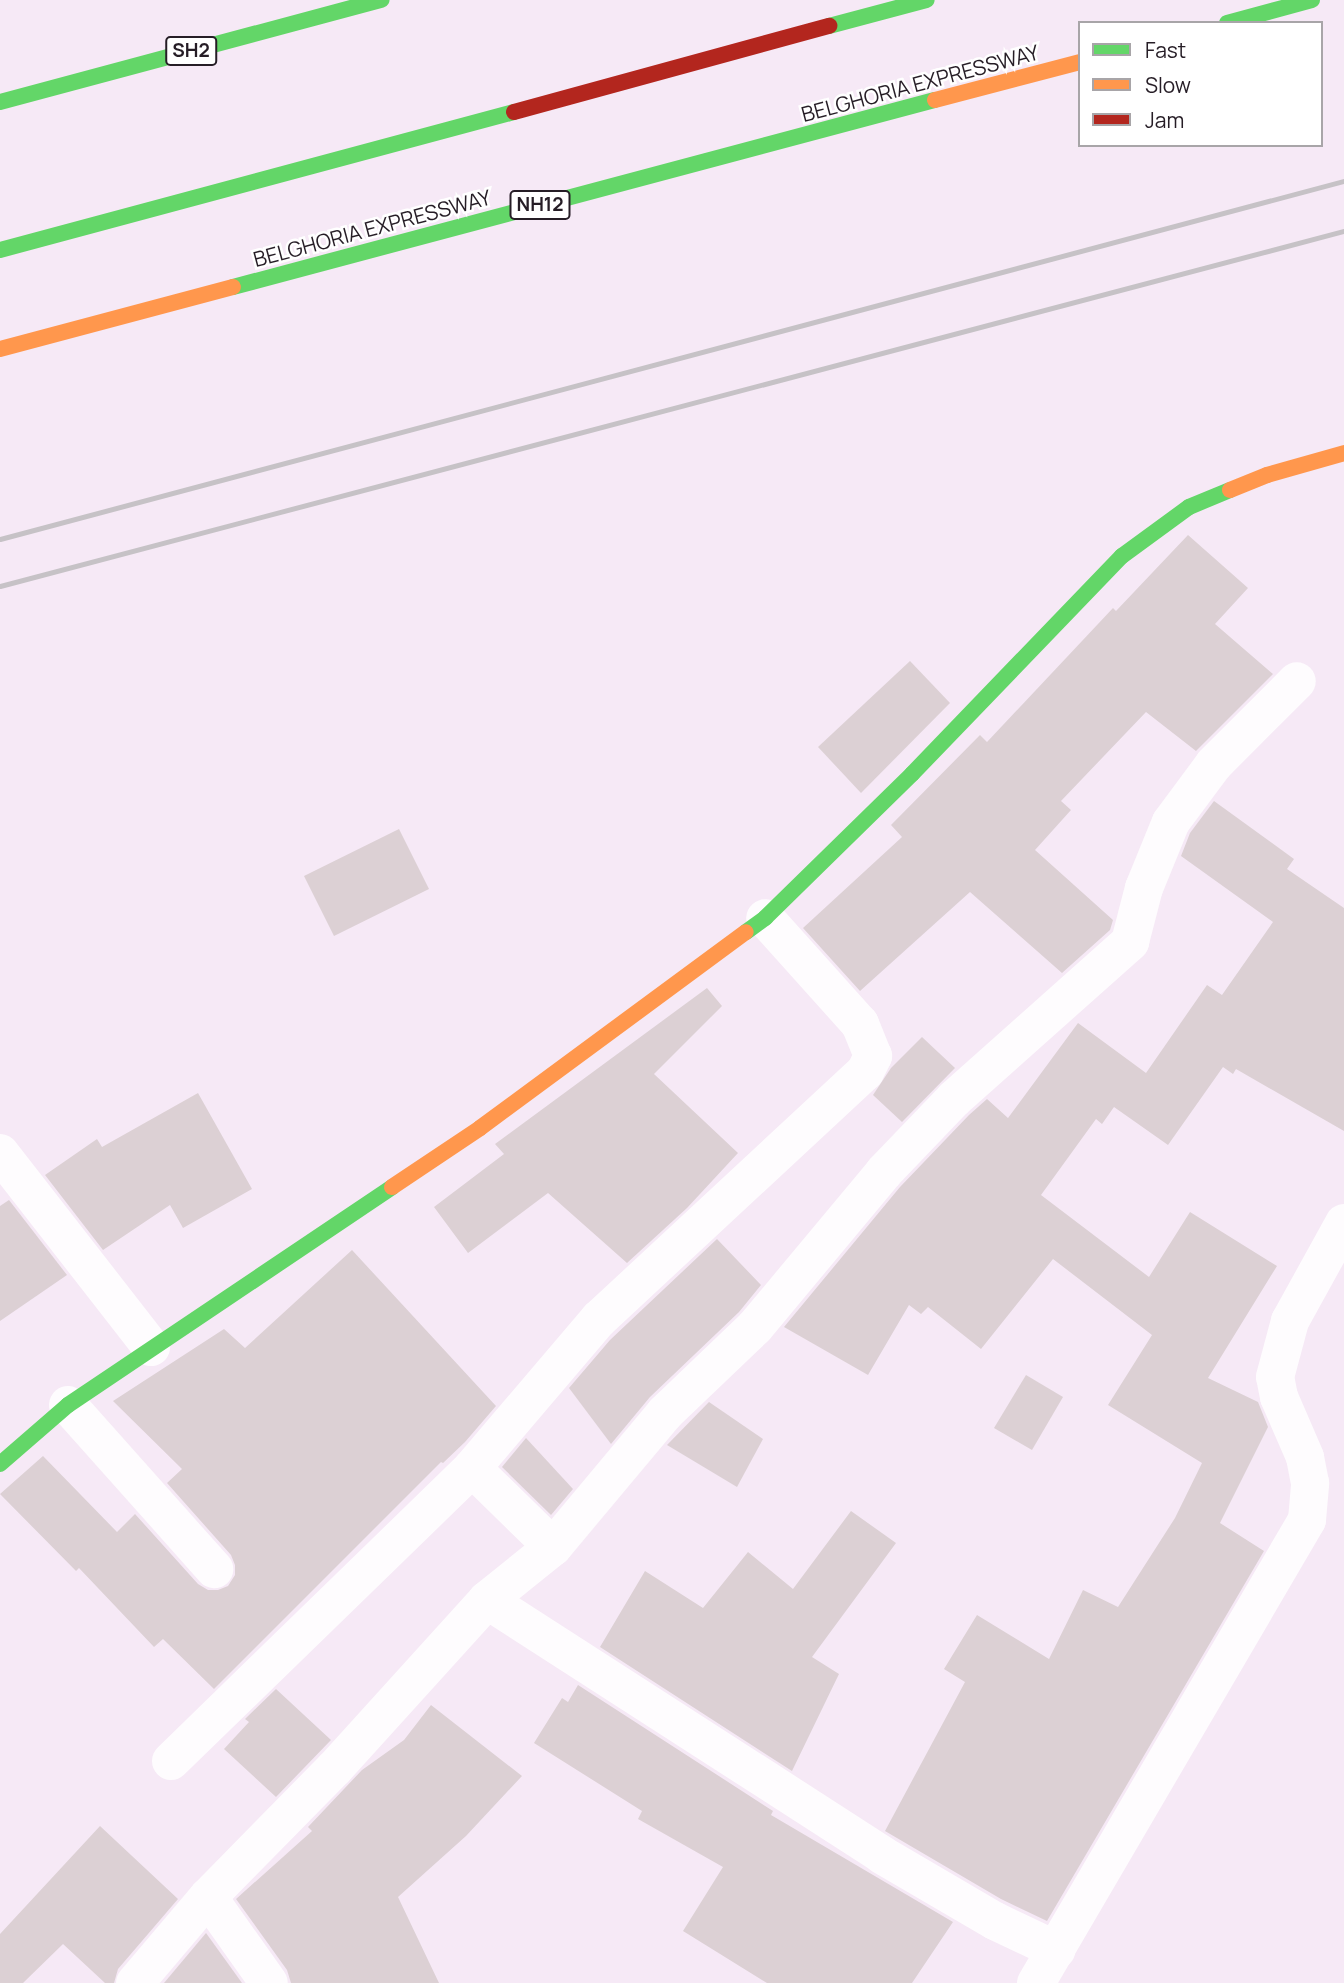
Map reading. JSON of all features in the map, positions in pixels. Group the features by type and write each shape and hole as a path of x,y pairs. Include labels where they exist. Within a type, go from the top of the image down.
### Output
{"main road":[{"name":"SH2","path":"0,102 382,0"},
{"path":"0,250 927,0"},
{"path":"1234,21 1312,0"},
{"name":"BELGHORIA EXPRESSWAY","path":"0,349 1078,63"},
{"path":"0,1464 68,1405 480,1128 765,918 912,774 1122,556 1189,507 1267,475 1344,453"}],"street":[{"path":"135,1983 208,1897 334,1769 488,1600 553,1548 665,1413 754,1327 884,1172 954,1100 1130,942 1144,888 1171,822 1214,764 1297,681"},
{"path":"171,1761 472,1468 599,1319 865,1072 873,1056 860,1024 765,918"},
{"path":"0,1153 151,1347"},
{"path":"1036,1983 1307,1520 1310,1483 1305,1457 1279,1397 1275,1377 1290,1321 1344,1223"},
{"path":"68,1405 214,1569"},
{"path":"472,1468 553,1548"},
{"path":"488,1600 882,1855 995,1921 1056,1950"},
{"path":"208,1897 269,1983"}],"building":[{"path":"1188,535 1248,588 1215,624 1273,674 1196,751 1146,712 1061,801 1071,810 1035,850 1113,920 1110,930 1062,973 970,892 860,991 803,928 902,837 891,825 980,735 987,742 1113,608 1116,611"},
{"path":"910,661 950,703 861,793 818,747"},
{"path":"1214,801 1294,859 1287,869 1344,908 1344,1131 1236,1069 1233,1074 1223,1067 1168,1145 1114,1107 1102,1124 1096,1119 1041,1195 1149,1277 1190,1212 1277,1266 1208,1378 1258,1402 1268,1427 1220,1523 1264,1551 1047,1921 1001,1899 885,1831 965,1682 944,1669 977,1615 1049,1659 1083,1590 1118,1607 1175,1518 1202,1463 1108,1405 1152,1335 1053,1259 981,1349 928,1307 921,1314 909,1305 868,1375 784,1327 900,1187 969,1115 987,1099 1008,1118 1078,1023 1146,1073 1207,985 1222,995 1273,922 1181,856 1190,833"},
{"path":"399,829 429,889 334,936 304,876"},
{"path":"707,988 722,1006 654,1074 738,1153 687,1208 627,1263 548,1193 468,1253 434,1207 504,1154 495,1144"},
{"path":"922,1037 955,1068 902,1122 873,1095 891,1068"},
{"path":"198,1093 252,1189 183,1228 170,1205 103,1250 45,1175 97,1139 102,1147"},
{"path":"9,1200 67,1275 0,1321 0,1206"},
{"path":"717,1239 761,1285 739,1312 650,1397 611,1444 569,1388 610,1340"},
{"path":"352,1250 496,1406 465,1442 441,1462 214,1689 163,1639 154,1647 79,1568 76,1571 0,1494 43,1456 117,1532 135,1514 198,1584 208,1590 228,1586 235,1575 231,1555 167,1483 182,1469 113,1401 224,1329 245,1348"},
{"path":"1026,1375 1063,1397 1032,1450 994,1428"},
{"path":"709,1402 763,1439 737,1487 667,1445"},
{"path":"526,1438 573,1489 551,1515 502,1467"},
{"path":"851,1511 896,1543 812,1657 839,1674 792,1771 600,1647 645,1571 703,1608 748,1552 793,1589"},
{"path":"578,1685 773,1811 771,1815 953,1922 912,1983 767,1983 683,1931 723,1867 638,1819 642,1811 534,1743 562,1698 568,1702"},
{"path":"276,1689 331,1740 276,1797 224,1749 249,1722 245,1719"},
{"path":"431,1705 522,1776 466,1836 398,1897 439,1983 291,1983 287,1970 236,1899 312,1831 308,1827 362,1770 404,1740"},
{"path":"100,1826 178,1899 118,1969 114,1983 105,1983 63,1944 23,1983 0,1983 0,1934"},
{"path":"206,1933 242,1983 164,1983"}],"railway":[{"path":"0,539 1344,181"},
{"path":"0,586 1344,231"}],"traffic: fast":[{"path":"0,102 382,0"},
{"path":"829,26 927,0"},
{"path":"1234,21 1312,0"},
{"path":"233,287 935,100"},
{"path":"0,250 514,112"},
{"path":"746,932 765,918 912,774 1122,556 1189,507 1230,490"},
{"path":"0,1464 68,1405 392,1187"}],"traffic: slow":[{"path":"935,100 1078,63"},
{"path":"0,349 233,287"},
{"path":"1230,490 1267,475 1344,453"},
{"path":"392,1187 480,1128 746,932"}],"traffic: jam":[{"path":"514,112 829,26"}]}
